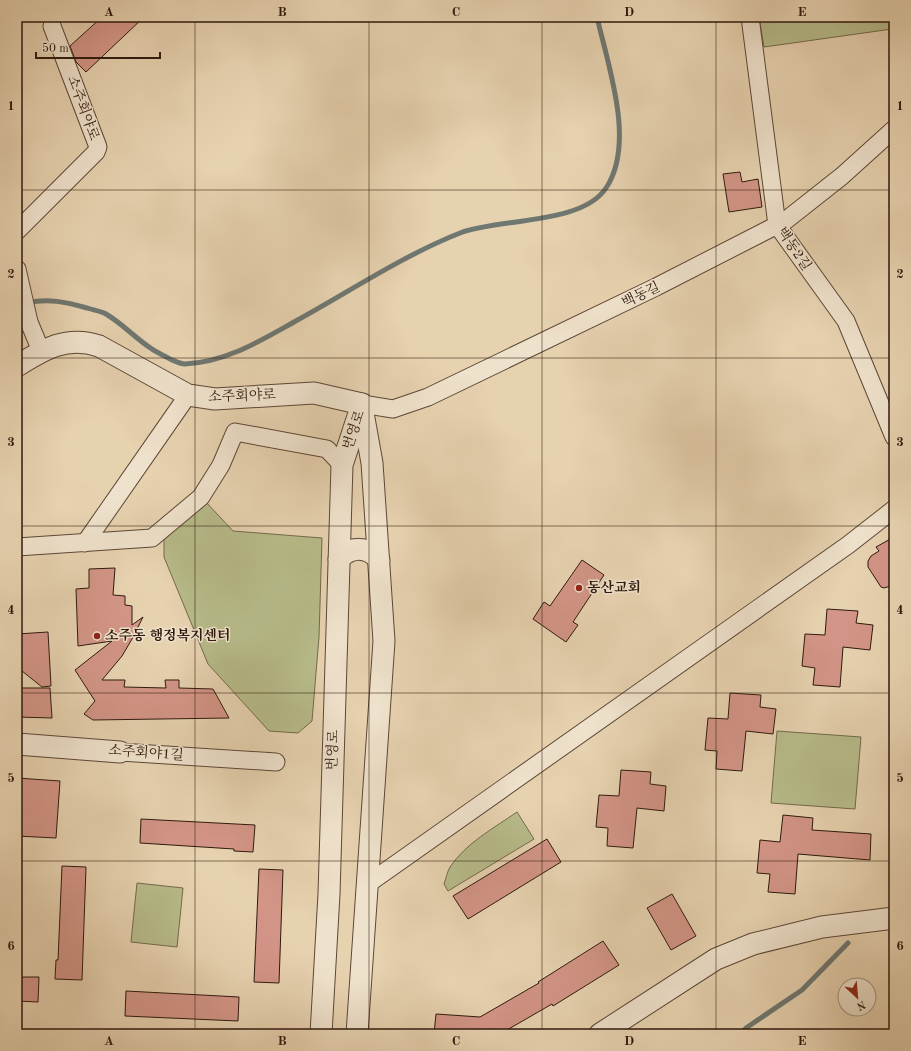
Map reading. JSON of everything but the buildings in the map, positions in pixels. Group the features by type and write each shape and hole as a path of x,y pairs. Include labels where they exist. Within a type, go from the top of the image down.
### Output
{"street":[{"name":"백동2길","path":"750,17 777,225 846,321 894,437"},
{"name":"소주회야로","path":"17,231 96,152 98,147 52,26"},
{"name":"백동길","path":"362,404 393,409 428,397 656,287 777,225 872,150 894,129"},
{"path":"872,150 894,142"},
{"path":"17,269 29,322 41,351"},
{"name":"소주회야로","path":"17,366 57,343 73,341 90,343 99,346 188,395 215,399 314,392 362,404"},
{"path":"85,543 188,395"},
{"name":"번영로","path":"321,1034 329,894 342,465 362,404"},
{"name":"번영로","path":"358,1034 384,641 372,463 362,404"},
{"path":"17,547 152,538 201,497 221,465 235,432 327,449 342,465"},
{"path":"369,884 848,545 894,508"},
{"path":"339,559 349,552 363,549 370,552 379,560"},
{"name":"소주회야1길","path":"17,744 276,762"},
{"path":"600,1034 716,960 753,944 822,927 894,918"}],"green space":[{"path":"759,17 892,17 892,29 764,47"},
{"path":"205,501 233,531 322,538 319,637 312,721 298,733 269,731 208,664 164,557 164,535"},
{"path":"777,731 861,737 855,809 771,803"},
{"path":"517,812 534,839 448,891 444,884 449,869 457,858 481,836"},
{"path":"137,883 183,888 177,947 131,942"}],"waterway":[{"path":"27,303 57,301 102,312 118,322 156,352 183,364 200,362 229,355 255,343 315,311 396,263 460,233 476,228 559,215 578,209 594,200 606,188 615,170 619,149 617,104 613,81 597,17"},
{"path":"741,1034 746,1028 802,990 848,943"}],"place":[{"name":"동산교회","path":"579,588"},
{"name":"소주동 행정복지센터","path":"97,636"}]}
